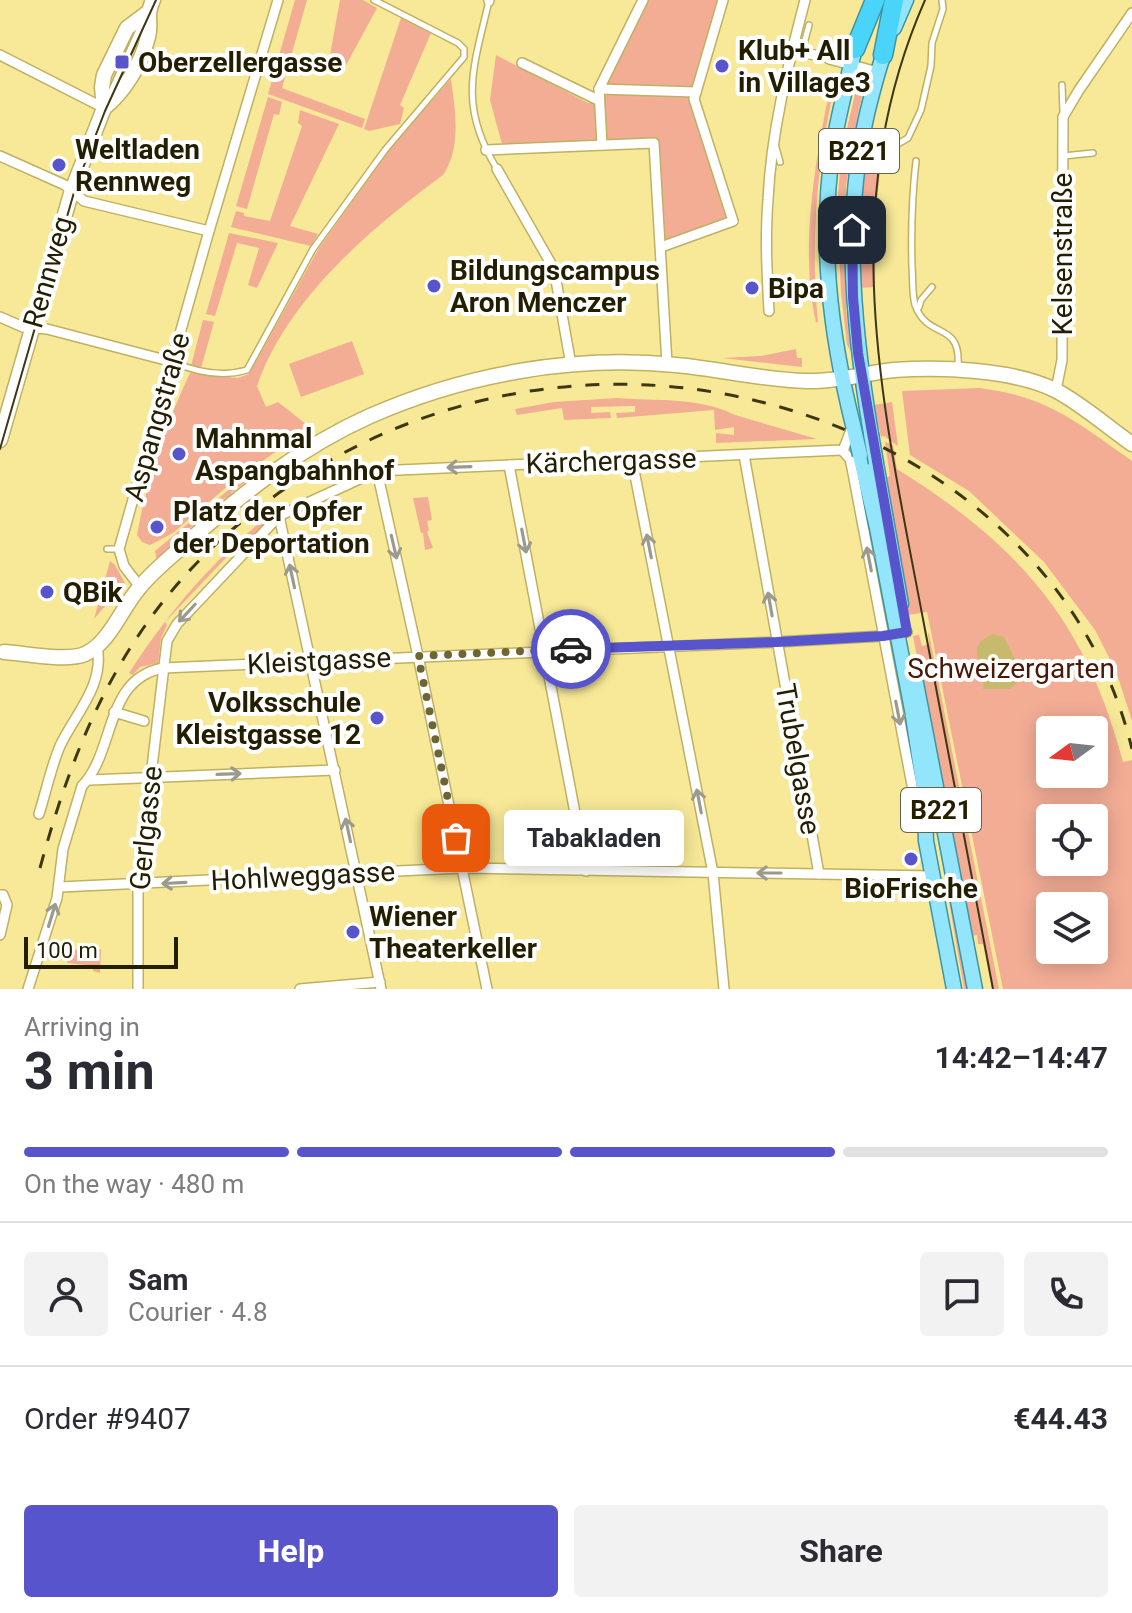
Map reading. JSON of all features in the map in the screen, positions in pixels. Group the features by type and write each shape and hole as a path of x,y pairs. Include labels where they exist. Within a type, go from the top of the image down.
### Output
{"highway":[{"path":"853,57 875,0"},
{"path":"880,64 894,0"}],"main road":[{"name":"B221","path":"865,0 828,186 828,284 833,337 860,455 924,788 931,876 954,989"},
{"name":"B221","path":"906,0 880,64 861,141 851,250 855,327 876,463 896,634 975,989"}],"street":[{"name":"Aspangstraße","path":"119,549 278,0"},
{"path":"602,145 599,89 643,0"},
{"path":"661,247 733,221 694,99 723,0"},
{"path":"769,311 766,250 768,196 775,144 797,51 805,0"},
{"name":"Rennweg","path":"104,108 104,75 127,28 150,7"},
{"name":"Rennweg","path":"0,440 72,190 104,108 125,88 140,56 148,37 150,7"},
{"path":"1063,117 1132,13"},
{"path":"797,51 824,57 853,57 880,64"},
{"path":"0,55 104,108"},
{"path":"522,63 598,100"},
{"path":"599,89 696,92"},
{"name":"Kelsenstraße","path":"1056,390 1062,360 1063,117"},
{"path":"486,150 654,143 667,364"},
{"path":"0,156 60,182 84,201 209,231"},
{"path":"497,169 554,269 571,365"},
{"path":"0,317 18,326 47,329 173,362"},
{"path":"1,652 81,656 97,647 140,587 234,501 276,470 321,441 371,416 443,390 521,371 612,362 667,364 805,381 896,370 958,371 1025,380 1056,390 1132,444"},
{"path":"853,425 843,449 850,459 896,634"},
{"name":"Kärchergasse","path":"377,471 843,449"},
{"name":"Trubelgasse","path":"744,455 819,874"},
{"path":"632,460 713,873 724,989"},
{"path":"509,465 586,871"},
{"path":"300,989 380,985 279,516 377,471 487,989"},
{"name":"Gerlgasse","path":"138,989 138,885 167,641 173,629 279,516"},
{"path":"119,549 124,566 140,587"},
{"name":"Kleistgasse","path":"163,668 777,642 896,634"},
{"path":"39,814 60,747 97,679 100,662 97,647"},
{"path":"28,989 60,887 63,849 82,786 90,780 121,698 139,677 163,668"},
{"path":"114,712 144,721"},
{"path":"90,780 335,770"},
{"name":"Hohlweggasse","path":"60,887 462,868 931,876"},
{"path":"0,895 3,895 7,905 0,935"}],"lane":[{"path":"173,362 191,369 233,374 247,370 313,249 385,150 464,57 464,49 458,43 374,0"},
{"path":"861,141 896,145 908,138 921,110 931,66 932,43 943,9 942,0"},
{"path":"489,1 473,70 471,95 475,124 497,169"},
{"path":"797,51 809,25"},
{"name":"Kelsenstraße","path":"1062,85 1063,117"},
{"path":"775,144 780,162"},
{"path":"1062,156 1093,153"},
{"path":"916,161 912,241 914,302 924,320 955,340 958,346 958,371"},
{"path":"919,312 921,300 932,287"},
{"path":"107,549 119,549"}],"green space":[{"path":"295,0 307,0 282,88 365,119 362,128 268,94"},
{"path":"340,0 363,0 377,8 344,69 333,63 330,55"},
{"path":"648,0 717,0 690,104 727,219 665,241 657,139 502,144 490,100 496,55 588,103 602,102 606,82"},
{"path":"401,18 431,33 400,105 404,108 400,124 369,131 364,129"},
{"path":"859,77 866,79 846,185 846,310 851,352 847,344 841,293 837,205 842,150"},
{"path":"451,79 455,140 443,175 360,242 310,295 271,354 257,386 266,407 278,402 311,428 236,479 173,533 150,545 142,542 137,535 152,473 165,432 190,373 238,378 249,374 319,248 392,146"},
{"path":"831,83 835,84 824,143 815,232 816,322 811,293 809,233 815,171"},
{"path":"268,97 282,102 279,115 274,114 247,209 236,206"},
{"path":"300,110 339,124 290,226 318,234 311,246 231,227 236,211 244,213 244,216 270,221 302,126 298,123"},
{"path":"867,145 883,147 876,209 875,287 857,288 860,194"},
{"path":"229,233 278,243 257,288 248,285 259,248 237,243 215,316 206,314"},
{"path":"203,320 214,322 201,368 191,366"},
{"path":"352,341 364,374 301,397 289,364"},
{"path":"796,349 797,358 802,358 802,367 722,358 761,356"},
{"path":"979,388 1024,397 1061,413 1132,461 1132,721 1116,671 1095,630 1044,562 969,491 910,455 902,391"},
{"path":"617,398 707,405 817,439 716,443 716,433 734,435 734,427 715,430 714,410 617,418 616,413 635,412 635,406 591,407 591,413 610,412 611,418 564,420 562,408 517,415 515,409 554,402"},
{"path":"892,402 898,446 881,437 874,405"},
{"name":"Schweizergarten","path":"885,442 893,445 897,469 979,527 1042,591 1089,667 1108,712 1123,762 1132,760 1132,989 1003,989 927,612 908,615 893,534 887,477 890,476"},
{"path":"265,462 265,471 261,470 231,493 232,496 225,498 157,560 155,551"},
{"path":"428,497 432,520 427,521 427,532 433,548 425,550 413,498"},
{"path":"282,505 284,510 251,540 242,541 165,622 217,562"},
{"path":"110,561 125,583 94,619"},
{"path":"165,622 167,625 161,638 158,663 140,667 133,675 129,673 145,649"},
{"path":"928,633 999,989 992,989 983,944 978,944 977,935 972,936 913,636 919,635 922,646 929,644"},
{"path":"934,802 970,989 964,989"},
{"path":"73,947 73,950 101,949 100,973 93,971 93,966 67,963 70,948"}],"shaded area":[{"path":"993,634 1004,637 1015,659 1017,683 1010,689 983,689 977,651 984,639"}],"tram line":[{"path":"0,449 75,189 105,111 156,0"},
{"path":"925,0 897,77 881,154 874,231 875,308 882,385 894,462 993,989"}],"railway":[{"path":"40,868 71,769 112,679 167,596 201,559 274,496 310,472 387,432 468,404 553,388 646,385 739,397 828,423 912,463 987,516 1050,582 1100,660 1132,749"}],"way so far":[{"path":"456,838 418,656 571,649"}],"place":[{"name":"Oberzellergasse","path":"122,62"},
{"name":"Klub+ All in Village3","path":"722,66"},
{"name":"Weltladen Rennweg","path":"59,165"},
{"name":"Bildungscampus Aron Menczer","path":"434,286"},
{"name":"Bipa","path":"752,288"},
{"name":"Mahnmal Aspangbahnhof","path":"179,454"},
{"name":"Platz der Opfer der Deportation","path":"157,527"},
{"name":"QBik","path":"47,592"},
{"name":"Volksschule Kleistgasse 12","path":"377,718"},
{"name":"Tabakladen","path":"456,838"},
{"name":"BioFrische","path":"911,859"},
{"name":"Wiener Theaterkeller","path":"353,932"}],"route":[{"path":"571,649 777,642 907,632 858,353 852,230"}]}
